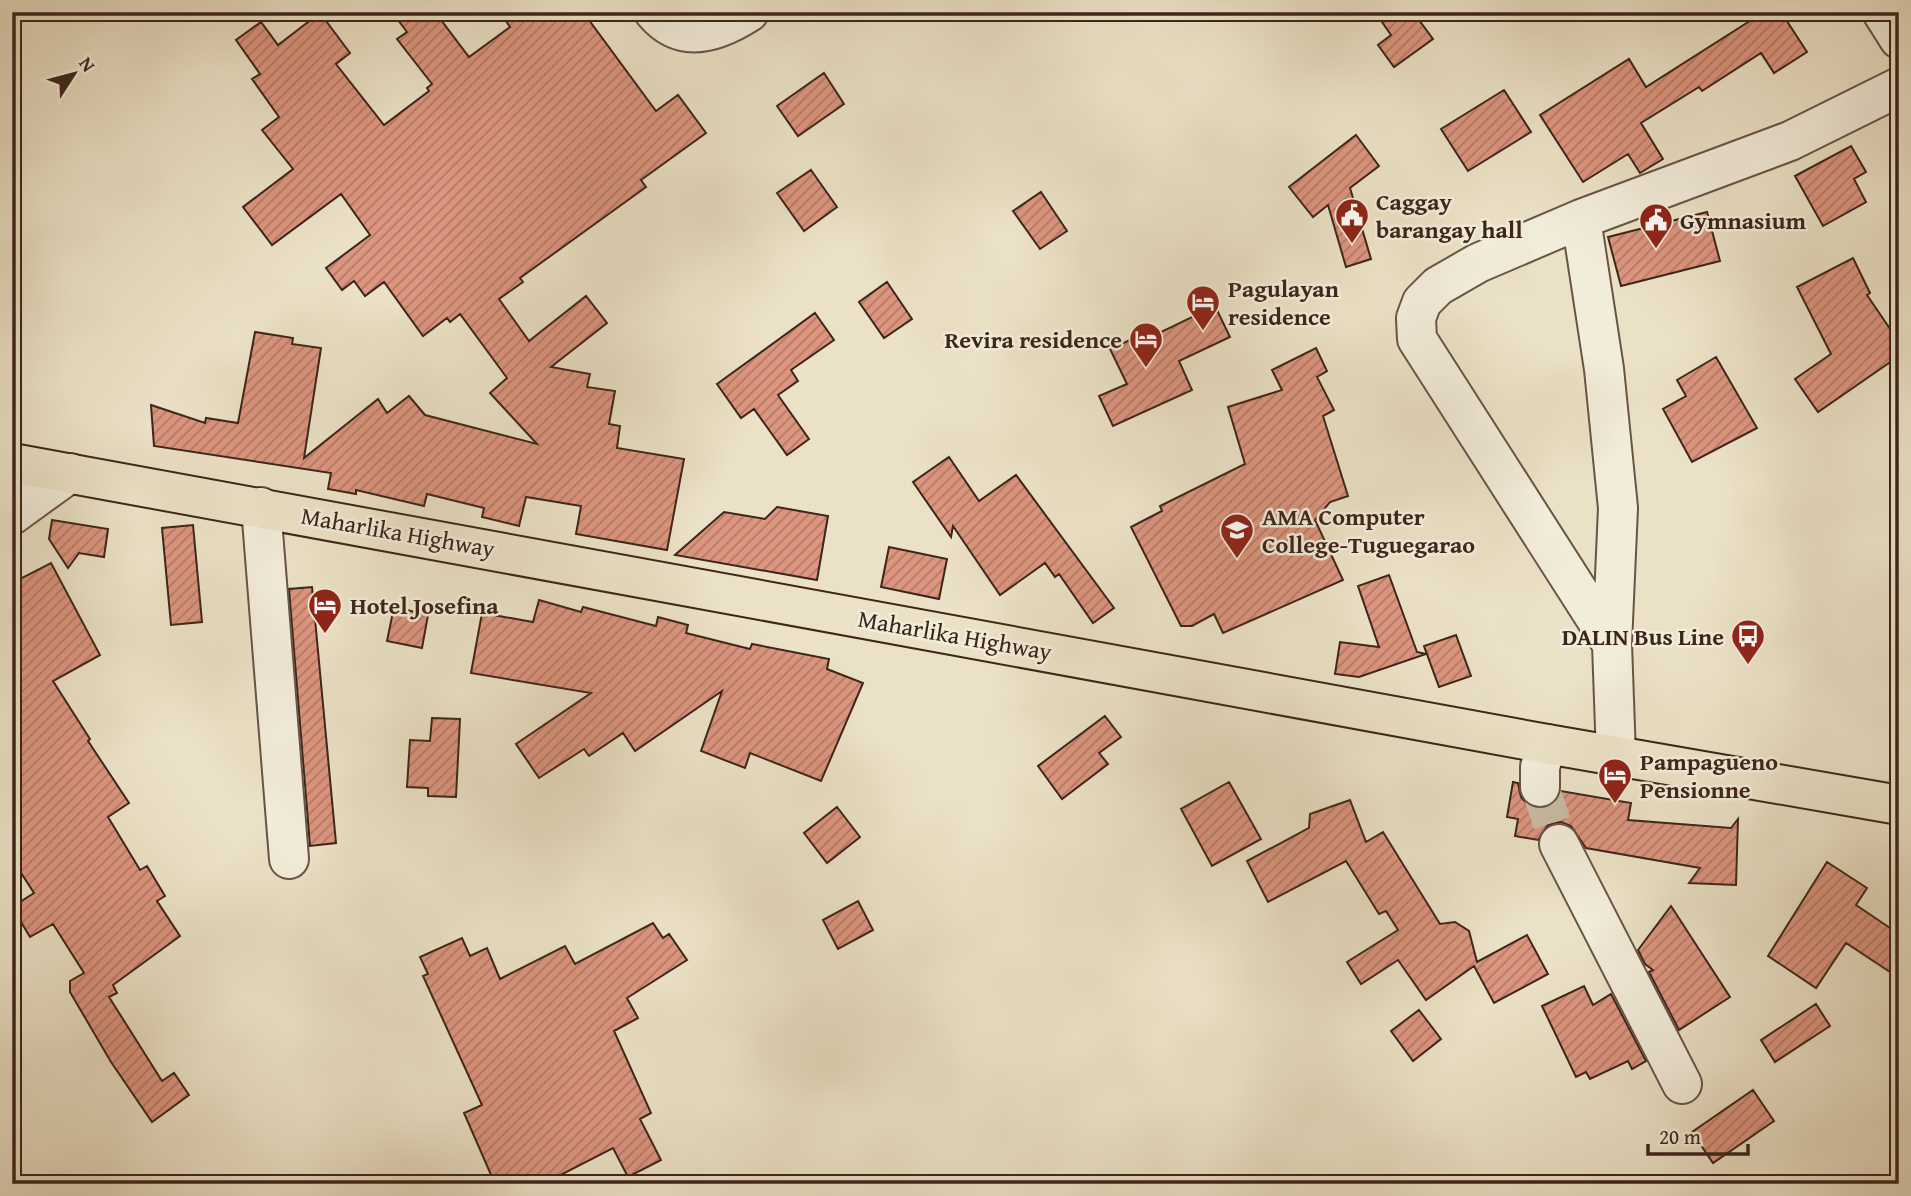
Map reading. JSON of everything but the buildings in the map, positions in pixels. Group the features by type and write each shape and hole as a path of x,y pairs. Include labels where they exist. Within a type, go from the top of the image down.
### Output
{"main road":[{"name":"Maharlika Highway","path":"12,463 1547,744 1899,805"}],"street":[{"path":"654,12 661,21 681,32 704,33 729,25 749,12"},
{"path":"1882,12 1899,39"},
{"path":"1612,644 1417,339 1416,318 1422,302 1438,286 1478,263 1581,219 1790,141 1899,87"},
{"path":"1581,219 1604,369 1618,508 1612,644 1616,756"},
{"path":"12,515 70,473"},
{"path":"261,507 289,859"},
{"path":"1540,787 1540,767 1547,744"},
{"path":"1559,844 1682,1084"}],"tunnel":[{"path":"1540,787 1559,844"}],"place":[{"name":"Caggay barangay hall","path":"1352,245"},
{"name":"Gymnasium","path":"1656,250"},
{"name":"Pagulayan residence","path":"1203,332"},
{"name":"Revira residence","path":"1146,369"},
{"name":"AMA Computer College-Tuguegarao","path":"1237,560"},
{"name":"Hotel Josefina","path":"325,635"},
{"name":"DALIN Bus Line","path":"1748,666"},
{"name":"Pampagueno Pensionne","path":"1615,805"}]}
